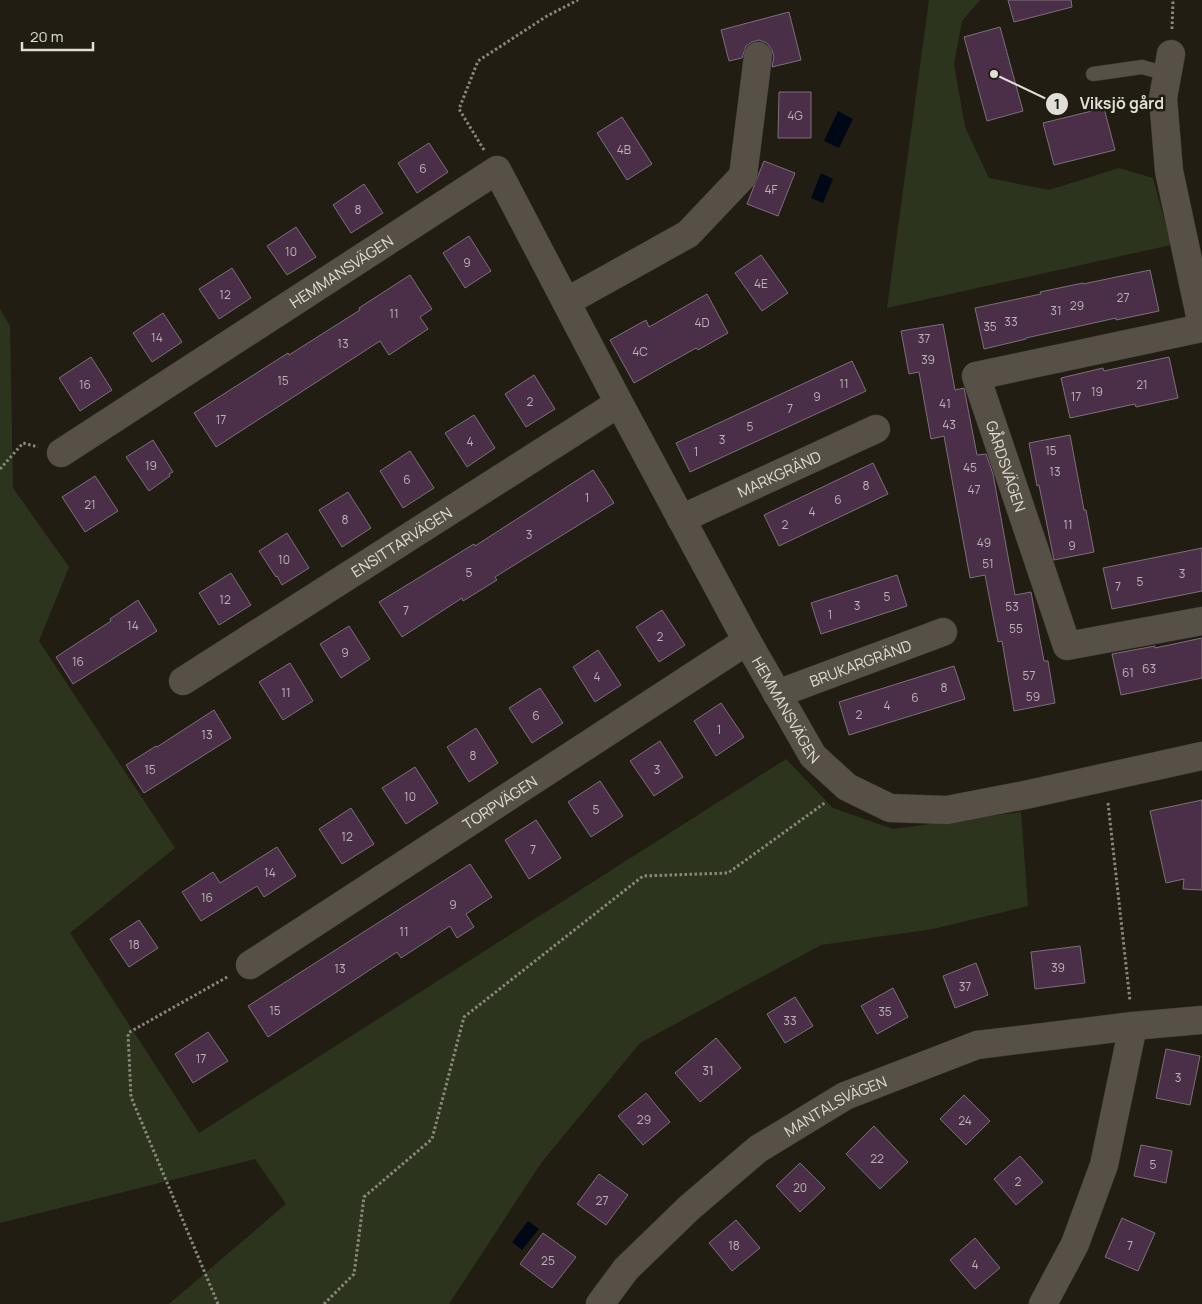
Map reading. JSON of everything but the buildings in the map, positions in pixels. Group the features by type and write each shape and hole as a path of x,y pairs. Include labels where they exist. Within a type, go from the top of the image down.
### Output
{"street":[{"path":"566,302 688,234 743,176 758,56"},
{"name":"GÅRDSVÄGEN","path":"1169,64 1163,98 1169,171 1201,318 976,376 1067,646 1202,620"},
{"name":"HEMMANSVÄGEN","path":"61,453 497,170 619,403 777,694 814,756 847,786 890,808 947,810 1025,796 1202,756"},
{"name":"ENSITTARVÄGEN","path":"183,682 619,403"},
{"name":"MARKGRÄND","path":"681,519 876,429"},
{"name":"BRUKARGRÄND","path":"777,694 943,632"},
{"name":"TORPVÄGEN","path":"250,964 747,641"},
{"name":"MANTALSVÄGEN","path":"600,1304 626,1268 689,1208 758,1149 845,1096 977,1045 1132,1026 1202,1020"},
{"path":"1043,1304 1075,1244 1104,1165 1132,1026"}],"lane":[{"path":"1093,74 1169,64"}],"path":[{"path":"497,170 459,109 478,61 547,16 578,0"},
{"path":"0,469 23,443"},
{"path":"1105,778 1132,1026"},
{"path":"324,1304 354,1274 364,1197 432,1139 464,1017 643,876 728,873 847,786"},
{"path":"218,1304 131,1097 128,1033 250,964"}],"green space":[{"path":"929,0 980,0 962,21 954,64 965,127 989,178 1049,190 1119,168 1153,178 1171,245 887,308"},
{"path":"0,309 10,326 13,488 69,567 39,641 175,848 70,933 199,1133 786,759 833,808 893,829 1021,812 1028,906 933,929 821,945 640,1043 541,1163 449,1304 169,1304 286,1204 255,1159 0,1223"}],"shaded area":[{"path":"838,111 853,119 839,148 824,141"},
{"path":"821,173 833,179 823,203 811,198"},
{"path":"528,1221 539,1229 522,1250 512,1242"}],"place":[{"name":"Viksjö gård","path":"994,74"}]}
